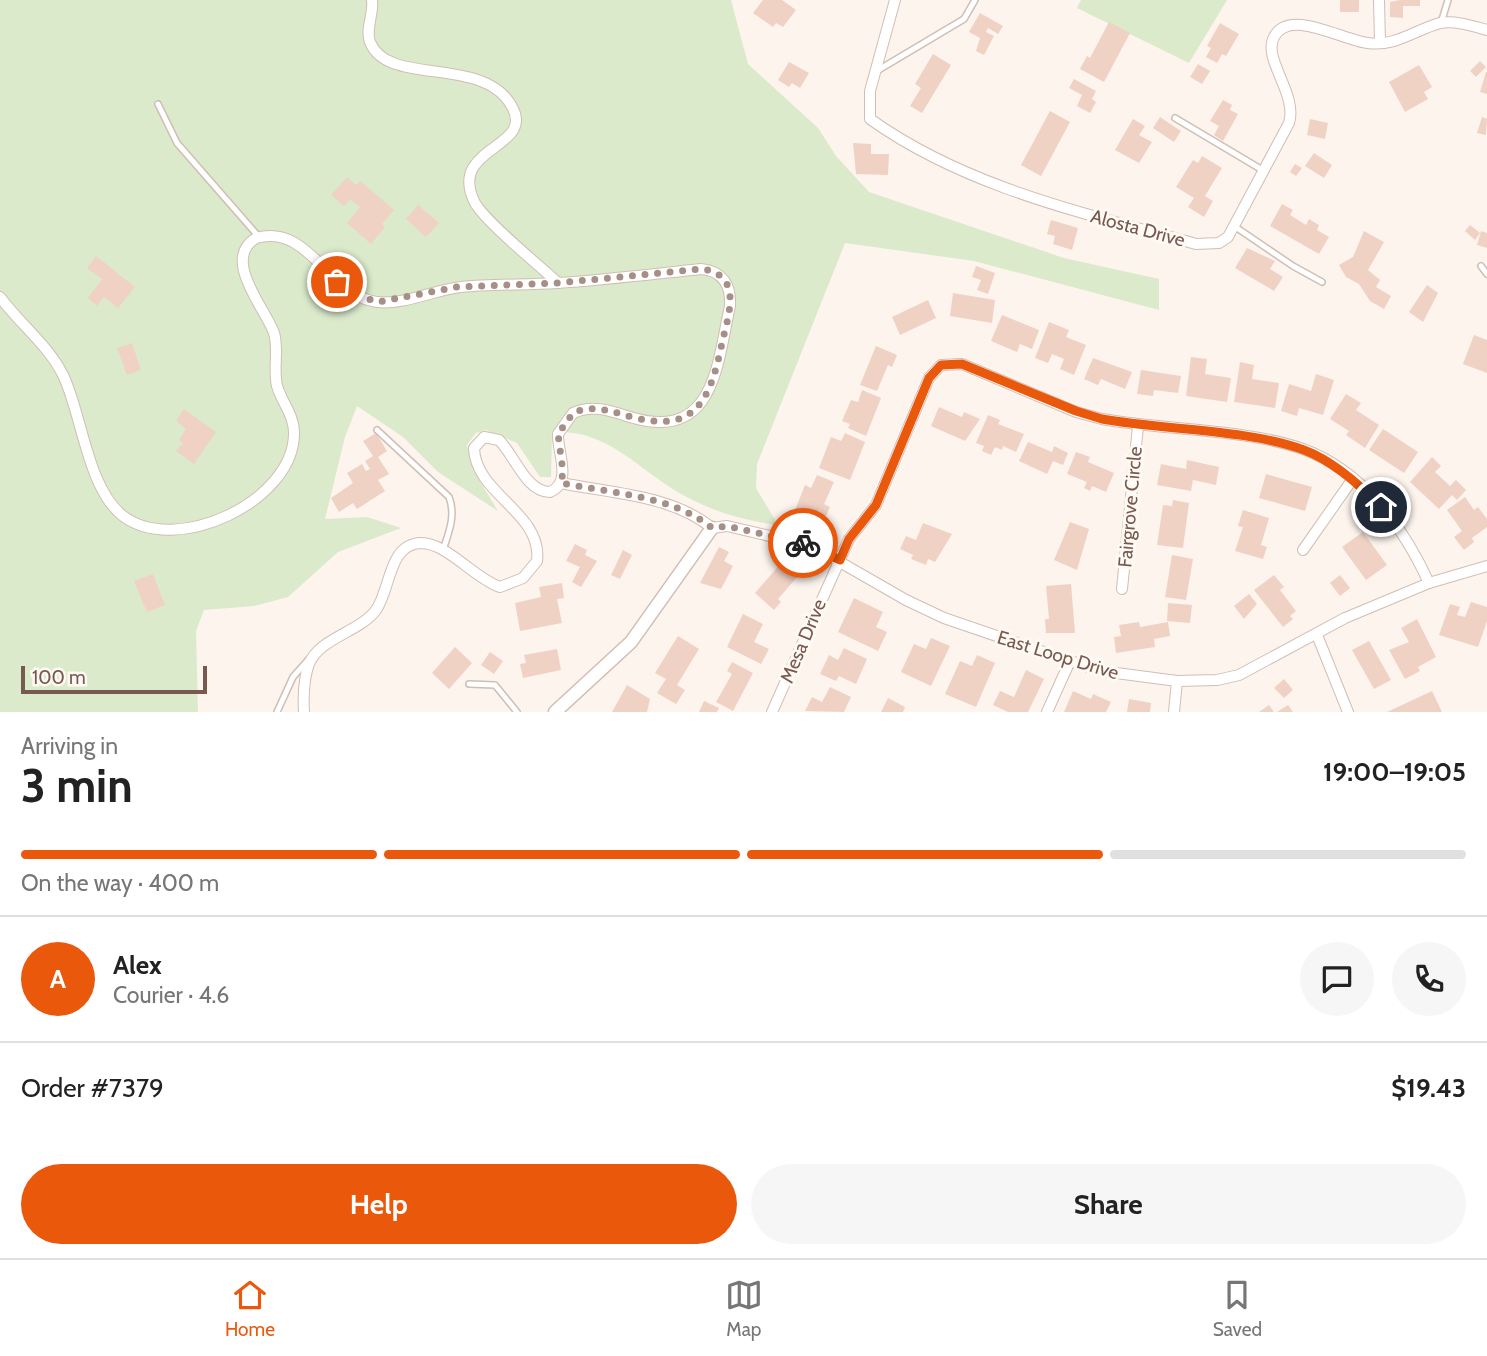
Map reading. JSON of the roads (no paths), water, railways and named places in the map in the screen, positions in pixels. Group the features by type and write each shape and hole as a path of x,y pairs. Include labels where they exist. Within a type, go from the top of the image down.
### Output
{"street":[{"path":"372,0 374,13 370,43 383,56 402,66 469,76 489,86 509,102 515,114 512,132 507,139 488,150 476,162 471,172 471,191 482,213 558,283"},
{"name":"Alosta Drive","path":"895,0 880,47 868,102 870,119 974,175 1026,197 1196,244 1219,243 1234,226 1293,111 1271,49 1274,36 1284,26 1300,24 1369,44 1394,42 1441,23"},
{"path":"1379,0 1380,43"},
{"path":"1441,23 1487,30"},
{"path":"0,296 45,348 62,373 73,401 84,444 106,493 119,512 137,524 150,527 205,526 260,495 277,479 293,447 293,424 275,375 275,339 243,264 247,246 259,237 276,236 288,239 315,258 345,289 378,302 457,287 558,283 701,269 709,270 724,279 731,295 713,386 705,400 689,413 664,421 638,419 600,409 573,413 558,434 563,472 561,483 550,492 538,490 503,444 492,436 484,437 474,448 478,465 537,541 537,561 530,572 500,587 481,579 439,546 419,543 405,548 396,559 385,593 376,610 312,659 304,712"},
{"name":"Mesa Drive","path":"772,712 849,539 876,505 929,378 941,365 962,364 1076,411 1138,426 1276,442 1305,450 1352,480 1395,521 1412,545 1429,583"},
{"name":"Fairgrove Circle","path":"1122,589 1138,426"},
{"path":"1303,550 1352,480"},
{"path":"555,712 631,642 712,528 700,518 650,500 561,483"},
{"name":"East Loop Drive","path":"712,528 727,526 812,546 906,600 944,618 1070,662 1128,676 1177,681 1217,680 1239,674 1345,618 1429,583 1487,565"},
{"path":"1317,635 1348,712"},
{"path":"1047,712 1070,662"},
{"path":"1174,712 1177,681"}],"lane":[{"path":"876,72 964,19 975,0"},
{"path":"1441,23 1448,0"},
{"path":"158,104 177,143 259,237"},
{"path":"1175,118 1264,171"},
{"path":"1234,226 1322,282"},
{"path":"1481,266 1487,274"},
{"path":"377,430 449,497 453,507 452,523 443,550"},
{"path":"277,712 296,671 312,659"},
{"path":"469,684 495,685 517,712"}]}
